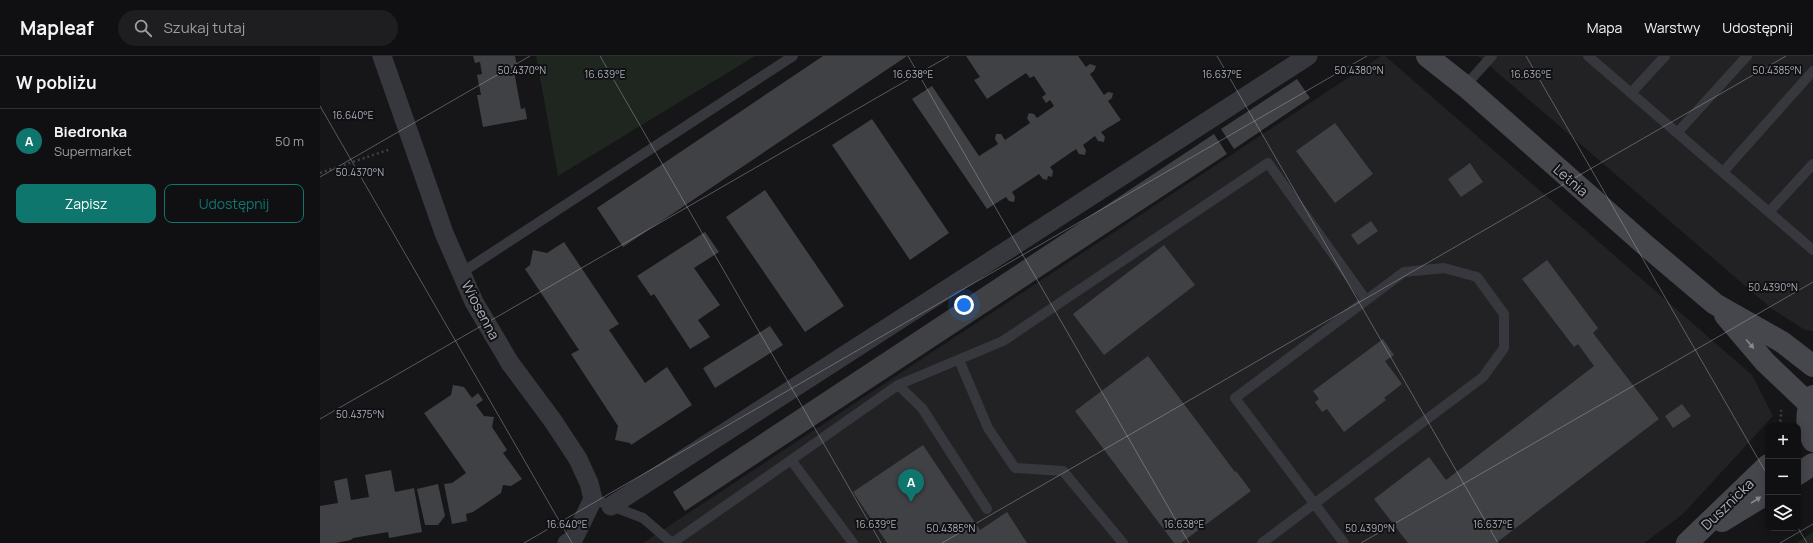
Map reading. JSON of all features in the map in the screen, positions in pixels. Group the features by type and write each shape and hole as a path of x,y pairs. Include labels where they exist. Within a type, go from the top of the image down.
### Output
{"street":[{"name":"Wiosenna","path":"382,56 444,233 474,302 510,363 553,421 578,459 589,483 593,499"},
{"path":"611,506 1308,56"},
{"name":"Letnia","path":"1427,56 1465,86 1644,244 1715,304 1765,362 1811,400"},
{"name":"Letnia","path":"1715,304 1782,342 1813,366"},
{"path":"1806,437 1807,417 1811,400"},
{"path":"1801,472 1813,464"},
{"name":"Dusznicka","path":"1687,543 1765,468"},
{"name":"Dusznicka","path":"1687,543 1765,495"},
{"path":"567,543 573,540 593,499"}],"lane":[{"path":"461,273 793,56"},
{"path":"1465,86 1492,56"},
{"path":"1588,56 1813,250"},
{"path":"1631,93 1665,56"},
{"path":"1677,133 1746,56"},
{"path":"1723,172 1813,71"},
{"path":"593,499 643,518 672,543 898,385 1003,341 1268,163 1366,300"},
{"path":"1769,212 1813,164"},
{"path":"1262,543 1314,504 1484,377 1504,348 1504,314 1477,277 1444,268 1404,272 1235,398 1314,504 1344,543"},
{"path":"960,360 988,428 1015,468 1063,470 1122,543"},
{"path":"898,385 922,408 987,509"},
{"path":"791,460 853,543"}],"path":[{"path":"320,173 395,148"}],"shaded area":[{"path":"536,56 755,56 558,176"},
{"path":"1381,56 1385,56 1752,375 1773,416 1682,515 1644,543 643,543"},
{"path":"1478,56 1813,56 1813,331 1805,330 1772,309"},
{"path":"1813,532 1813,543 1797,543"}],"building":[{"path":"473,56 515,56 518,70 514,71 521,109 525,108 527,119 483,127 477,95 481,95 477,75 482,74 480,62 475,63"},
{"path":"823,56 907,56 623,247 597,208"},
{"path":"966,56 1078,56 1086,67 1090,64 1096,66 1094,71 1090,74 1104,95 1108,92 1113,93 1112,98 1108,101 1121,120 1101,132 1105,137 1104,142 1098,141 1095,136 1083,145 1086,150 1085,155 1079,154 1076,149 1050,167 1053,171 1052,177 1048,176 1047,180 1043,179 1039,174 1012,192 1015,197 1014,202 1009,201 1006,197 987,209 912,99 932,86 979,156 998,144 995,139 996,134 1001,134 1005,140 1030,123 1027,118 1029,113 1034,114 1037,118 1054,106 1050,100 1046,103 1042,97 1046,94 1034,76 1030,78 1026,73 987,99 974,80 980,77"},
{"path":"1297,79 1310,98 1234,149 1221,129"},
{"path":"872,119 949,233 910,260 832,145"},
{"path":"1335,123 1373,174 1335,203 1296,151"},
{"path":"1214,134 1227,154 685,511 673,492"},
{"path":"1470,163 1483,182 1461,197 1448,179"},
{"path":"765,190 844,306 805,332 726,217"},
{"path":"1371,221 1378,231 1358,245 1351,235"},
{"path":"705,232 719,252 694,268 720,305 698,320 710,337 690,349 654,294 651,296 637,276"},
{"path":"564,242 619,324 609,330 645,383 667,367 692,405 631,445 630,443 615,440 618,426 571,354 579,350 525,269 530,265 533,250 547,253"},
{"path":"1164,245 1195,285 1104,355 1073,314"},
{"path":"1547,260 1598,328 1593,333 1659,419 1496,543 1408,543 1374,499 1429,457 1446,480 1594,366 1578,344 1574,347 1522,279"},
{"path":"770,326 783,345 715,388 703,368"},
{"path":"1383,339 1394,355 1385,361 1402,384 1384,398 1386,400 1344,432 1327,409 1322,412 1315,402 1319,399 1313,391"},
{"path":"1148,356 1251,491 1181,543 1174,543 1075,411"},
{"path":"453,385 464,387 472,398 478,393 483,400 476,405 484,416 494,417 492,427 507,450 503,453 522,479 511,486 503,485 501,493 473,512 466,514 467,521 452,524 444,484 452,483 466,473 424,413 451,395"},
{"path":"1682,404 1691,416 1673,428 1665,416"},
{"path":"923,445 980,530 1007,512 1027,543 887,543 853,492"},
{"path":"391,470 395,492 414,488 422,532 389,538 388,532 353,538 351,540 336,543 320,543 320,506 338,503 334,481 347,478 351,500 369,497 365,475"},
{"path":"438,484 445,516 438,525 425,525 417,489"}],"place":[{"name":"Biedronka","path":"911,502"}]}
